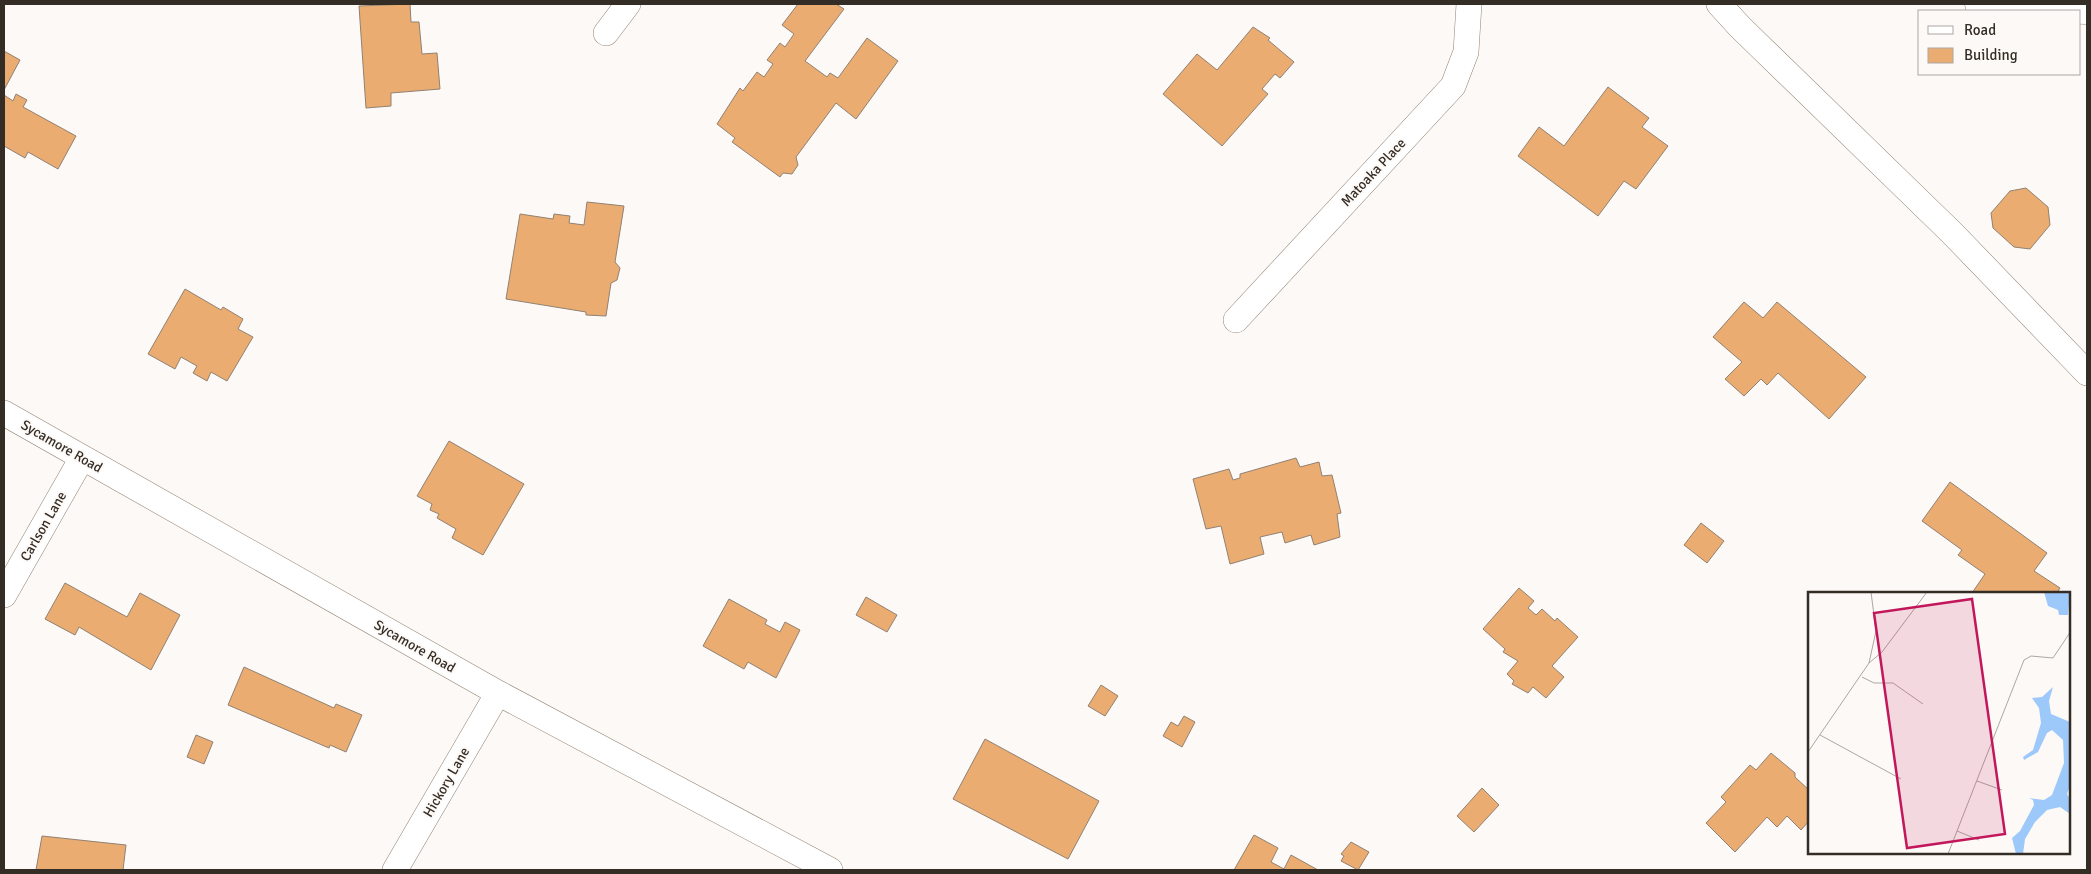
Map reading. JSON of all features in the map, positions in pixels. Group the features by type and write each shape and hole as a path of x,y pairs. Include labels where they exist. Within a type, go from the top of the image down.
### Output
{"street":[{"path":"606,33 628,4"},
{"name":"Matoaka Place","path":"1236,320 1453,86 1466,52 1469,4"},
{"path":"1719,4 1740,27 1960,241 2087,372"},
{"path":"1979,4 2013,8 2087,10"},
{"name":"Sycamore Road","path":"4,413 498,693 830,870"},
{"name":"Carlson Lane","path":"4,595 82,458"},
{"name":"Hickory Lane","path":"395,870 498,693"}],"building":[{"path":"410,4 411,22 419,22 422,54 437,53 440,89 391,93 391,106 366,108 359,6"},
{"path":"798,4 836,4 844,9 805,61 827,77 830,73 838,78 867,38 898,61 856,119 836,103 796,157 798,165 792,174 783,173 780,177 732,142 735,138 717,124 740,88 743,91 757,72 764,77 773,64 767,60 780,43 785,47 794,34 782,25"},
{"path":"1253,27 1270,38 1268,40 1294,62 1280,78 1275,74 1262,89 1268,94 1222,146 1163,94 1197,54 1217,70"},
{"path":"4,51 20,60 4,90"},
{"path":"1608,87 1649,118 1642,127 1668,146 1636,189 1624,181 1598,216 1518,156 1539,127 1564,146"},
{"path":"16,94 27,100 23,107 76,136 58,169 28,152 25,158 4,146 4,95 13,101"},
{"path":"2026,188 2048,207 2050,225 2030,249 2014,247 1993,228 1991,213 2010,191"},
{"path":"587,202 624,206 615,262 620,268 617,280 611,283 606,316 586,315 586,312 506,299 520,214 553,219 554,214 570,216 569,223 584,225"},
{"path":"185,289 221,310 223,307 243,319 238,329 253,337 227,381 211,372 207,381 193,373 197,366 181,357 175,369 148,354"},
{"path":"1744,302 1763,318 1777,302 1866,377 1829,419 1778,373 1767,385 1761,379 1744,396 1725,379 1742,362 1713,337"},
{"path":"449,441 524,484 483,555 452,538 456,529 437,518 439,514 430,510 432,504 417,496"},
{"path":"1296,458 1300,467 1319,462 1322,476 1332,475 1341,513 1337,514 1340,537 1314,545 1311,535 1285,543 1282,532 1260,537 1264,554 1230,564 1221,526 1206,529 1193,479 1229,469 1233,480 1240,478 1240,474"},
{"path":"1950,482 2047,553 2034,571 2060,588 2058,592 1973,592 1985,574 1958,555 1962,550 1922,521"},
{"path":"1701,523 1724,541 1707,563 1684,545"},
{"path":"65,583 127,617 140,593 180,615 151,670 79,627 75,635 45,619"},
{"path":"1519,588 1534,601 1528,608 1536,615 1542,609 1555,621 1557,618 1578,637 1552,666 1564,677 1546,698 1533,687 1528,693 1512,684 1514,681 1507,674 1518,661 1503,652 1505,649 1483,629"},
{"path":"866,597 897,615 887,632 856,615"},
{"path":"729,599 767,620 765,624 780,632 785,622 800,630 776,678 748,662 744,669 703,646"},
{"path":"244,667 334,708 336,704 362,715 346,752 330,745 329,748 228,705"},
{"path":"1101,685 1118,696 1105,716 1088,706"},
{"path":"1184,716 1195,722 1182,747 1163,736 1171,722 1178,726"},
{"path":"196,735 213,742 204,764 187,757"},
{"path":"985,739 1099,801 1068,859 953,799"},
{"path":"1771,753 1795,773 1795,777 1808,789 1808,822 1801,830 1787,816 1777,827 1767,817 1735,852 1706,823 1726,802 1721,797 1750,765 1756,770"},
{"path":"1482,788 1499,805 1474,832 1457,816"},
{"path":"1254,835 1278,848 1271,862 1284,869 1291,855 1318,870 1234,870"},
{"path":"42,836 126,845 123,870 36,870"},
{"path":"1351,842 1369,852 1358,870 1341,861 1344,856 1341,854"}]}
